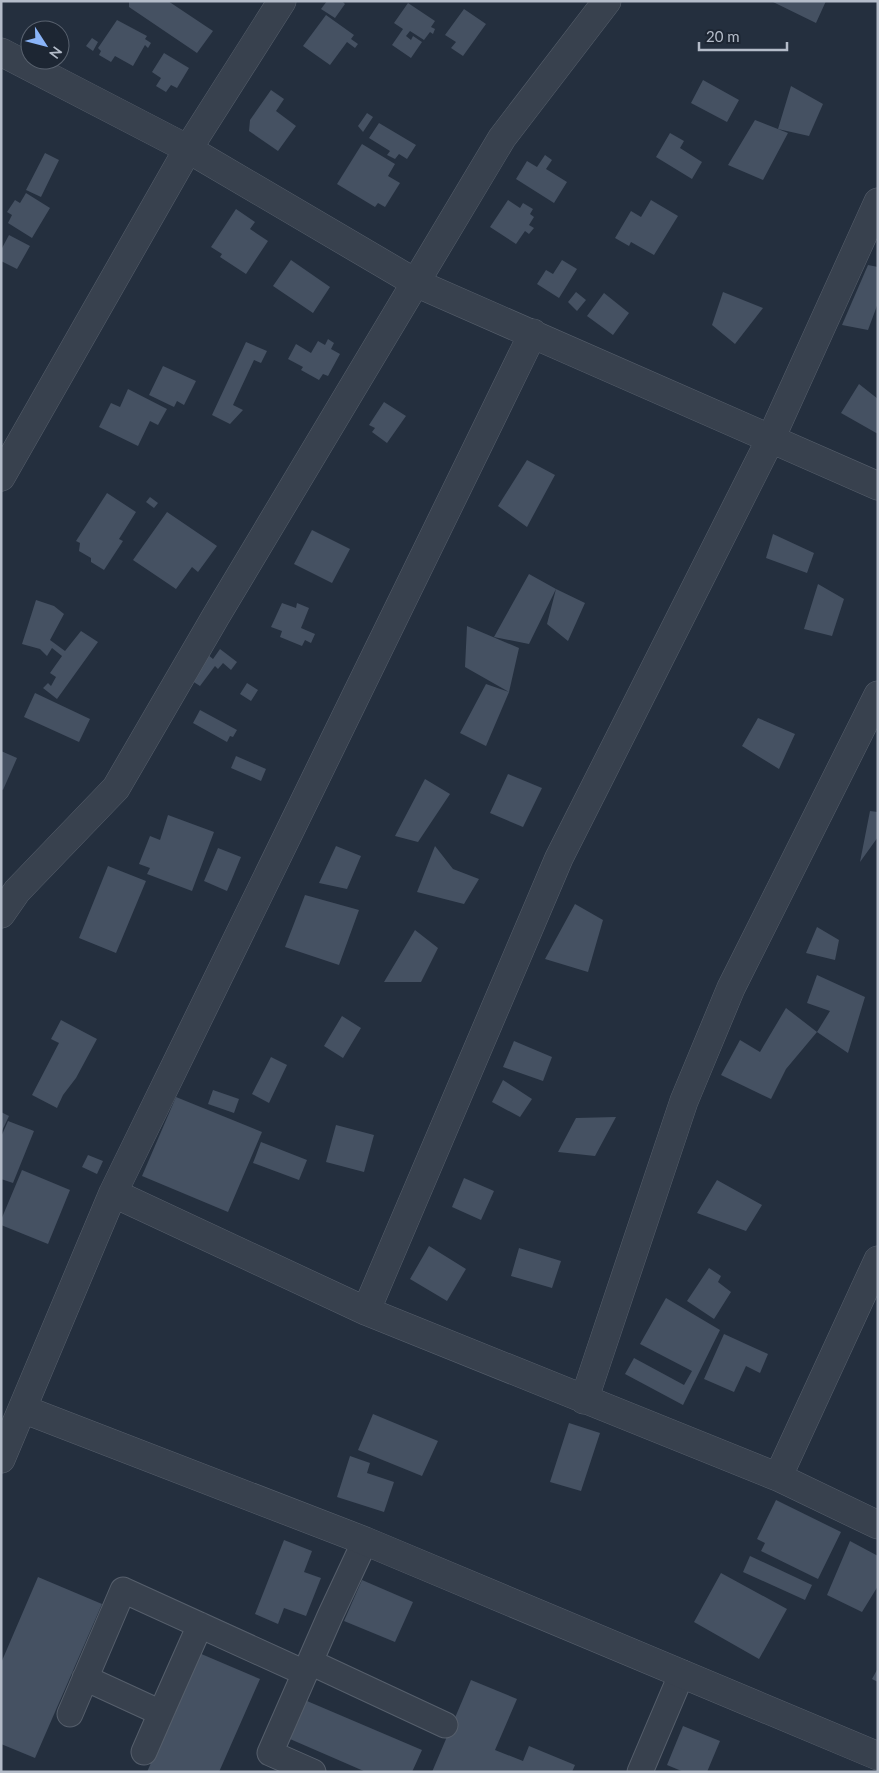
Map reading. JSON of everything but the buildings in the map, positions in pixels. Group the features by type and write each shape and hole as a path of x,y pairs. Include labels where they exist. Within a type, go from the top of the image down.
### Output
{"street":[{"path":"1,477 188,148 282,1"},
{"path":"1,914 16,891 116,788 216,616 502,138 607,1"},
{"path":"1,52 188,148 416,283 878,486"},
{"path":"366,1311 559,858 771,438 878,202"},
{"path":"1,1459 114,1193 533,333"},
{"path":"584,1400 684,1101 698,1066 731,988 878,695"},
{"path":"114,1193 366,1311 778,1477 878,1525"},
{"path":"778,1477 878,1260"},
{"path":"23,1409 364,1541 878,1756"},
{"path":"313,1772 270,1753 307,1668 322,1613 364,1541"},
{"path":"70,1714 123,1590 200,1625 445,1725"},
{"path":"144,1752 200,1625"},
{"path":"640,1772 682,1673"},
{"path":"85,1678 161,1712"}]}
